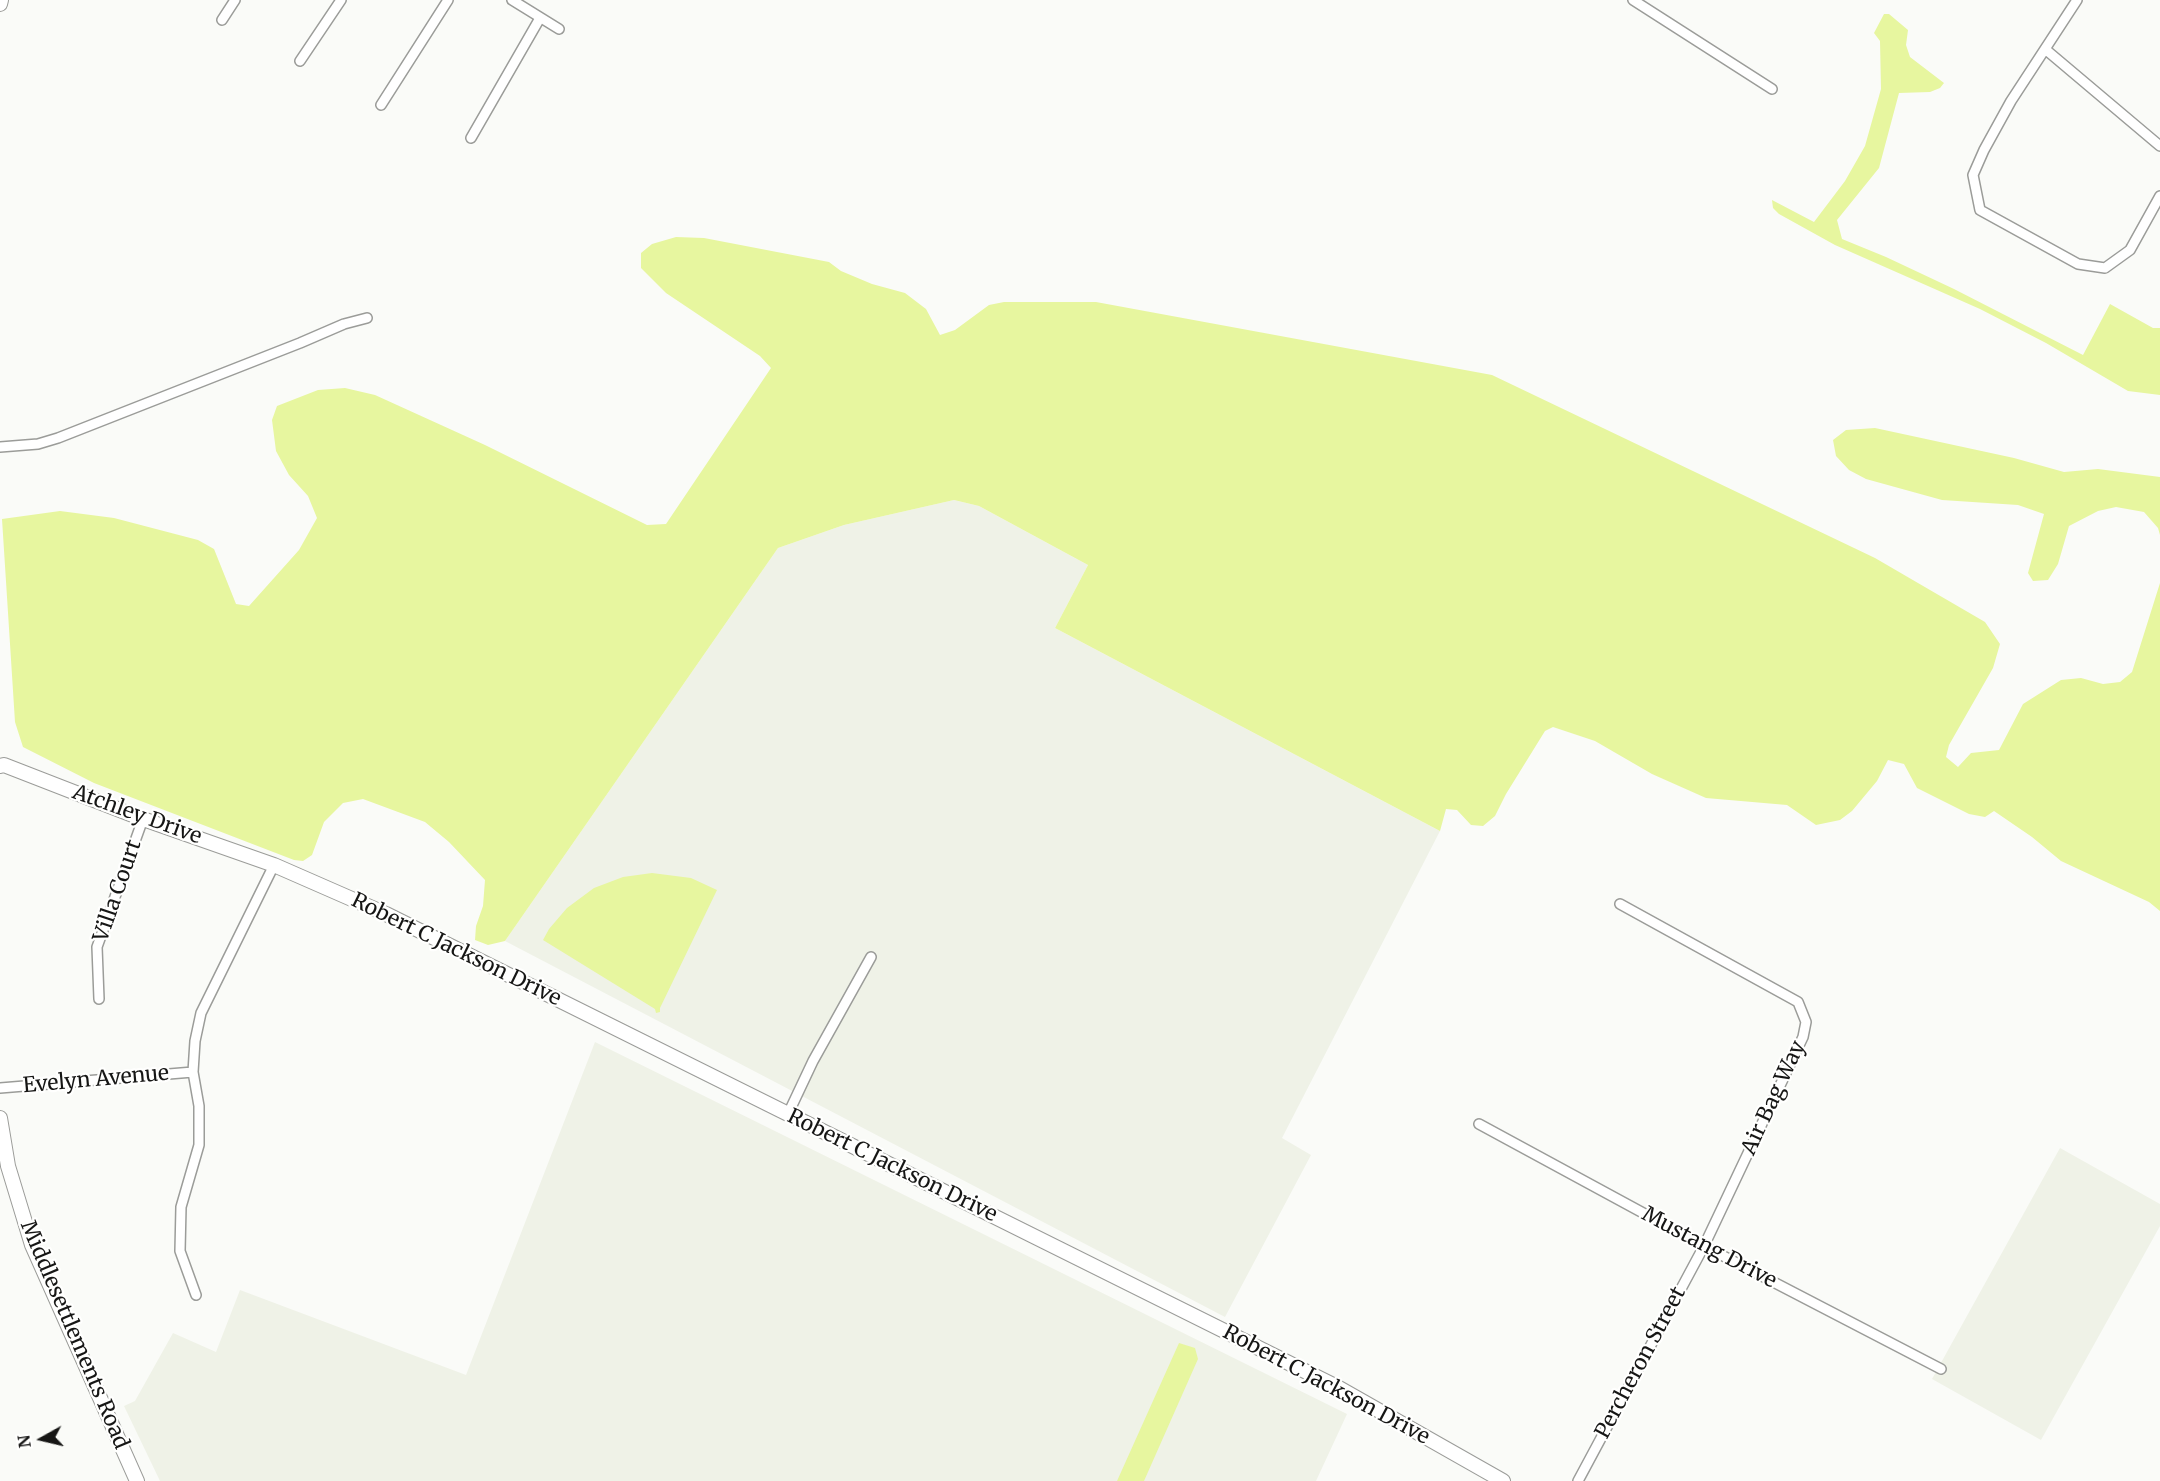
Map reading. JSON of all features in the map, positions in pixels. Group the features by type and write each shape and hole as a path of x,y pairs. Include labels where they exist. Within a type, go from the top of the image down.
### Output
{"main road":[{"name":"Atchley Drive","path":"0,766 4,765 142,819 274,865"},
{"name":"Robert C Jackson Drive","path":"274,865 386,914 1339,1389 1503,1481"},
{"name":"Middlesettlements Road","path":"0,1118 8,1166 32,1245 137,1481"}],"street":[{"path":"222,20 235,0"},
{"path":"300,61 341,0"},
{"path":"381,105 448,0"},
{"path":"512,0 559,29"},
{"path":"1633,0 1772,89"},
{"path":"2077,0 2011,101 1984,150 1973,175 1980,210 2078,264 2104,268 2130,250 2160,196"},
{"path":"471,138 540,18"},
{"path":"2045,49 2160,146"},
{"path":"0,447 38,444 57,438 344,324 367,318"},
{"name":"Villa Court","path":"99,999 97,947 142,819"},
{"path":"195,1295 180,1251 181,1208 199,1145 199,1106 193,1072 195,1041 201,1012 274,865"},
{"name":"Air Bag Way","path":"1620,904 1798,1002 1806,1022 1803,1037 1704,1246"},
{"path":"788,1114 813,1061 871,957"},
{"name":"Evelyn Avenue","path":"0,1088 193,1072"},
{"name":"Mustang Drive","path":"1479,1124 1704,1246 1941,1369"},
{"name":"Percheron Street","path":"1578,1481 1704,1246"}],"shaded area":[{"path":"954,500 979,506 1088,565 1055,628 1440,831 1282,1138 1311,1155 1225,1317 505,941 778,548 844,525"},
{"path":"595,1042 1347,1414 1316,1481 160,1481 124,1406 135,1401 173,1333 216,1352 240,1290 466,1375"},
{"path":"2060,1148 2160,1204 2160,1226 2041,1440 1932,1379"}],"green space":[{"path":"1884,14 1889,14 1908,30 1906,45 1910,57 1944,83 1940,88 1930,92 1899,93 1879,168 1837,220 1842,239 1954,289 2083,355 2110,304 2153,328 2160,328 2160,395 2128,391 2046,343 1980,309 1835,245 1779,214 1773,208 1772,200 1814,222 1845,181 1865,146 1881,89 1880,41 1874,33"},
{"path":"676,237 704,238 829,262 841,271 872,284 905,293 926,309 940,335 955,330 989,305 1004,302 1096,302 1492,375 1875,558 1985,622 2000,644 1993,668 1949,745 1946,757 1958,767 1971,753 1999,750 2023,704 2061,680 2081,678 2103,684 2120,682 2132,672 2160,583 2160,911 2149,902 2061,861 2032,837 1994,811 1985,817 1969,814 1917,788 1904,764 1888,760 1877,781 1852,811 1840,820 1816,825 1787,805 1706,798 1652,774 1595,741 1553,727 1545,731 1495,816 1483,826 1471,825 1457,810 1446,809 1440,831 1055,628 1088,565 979,506 954,500 844,525 778,548 505,941 488,945 475,940 476,926 483,906 485,880 449,842 425,822 363,799 343,803 324,822 312,855 303,861 294,860 94,783 23,747 15,722 2,519 60,511 114,518 198,540 214,549 236,604 249,606 299,550 317,518 308,496 289,475 276,451 272,420 277,406 318,390 345,388 375,395 485,445 647,525 666,524 771,368 760,356 666,293 641,268 641,253 652,244"},
{"path":"1875,428 2014,458 2064,472 2098,469 2160,477 2160,535 2158,528 2144,512 2116,507 2098,511 2069,526 2058,564 2048,580 2033,581 2028,573 2044,514 2018,505 1942,500 1866,479 1849,470 1836,456 1833,440 1846,430"},
{"path":"652,873 691,878 717,890 660,1012 656,1013 655,1009 543,940 567,908 594,888 623,877"},
{"path":"1179,1343 1195,1348 1198,1359 1144,1481 1117,1481"}]}
